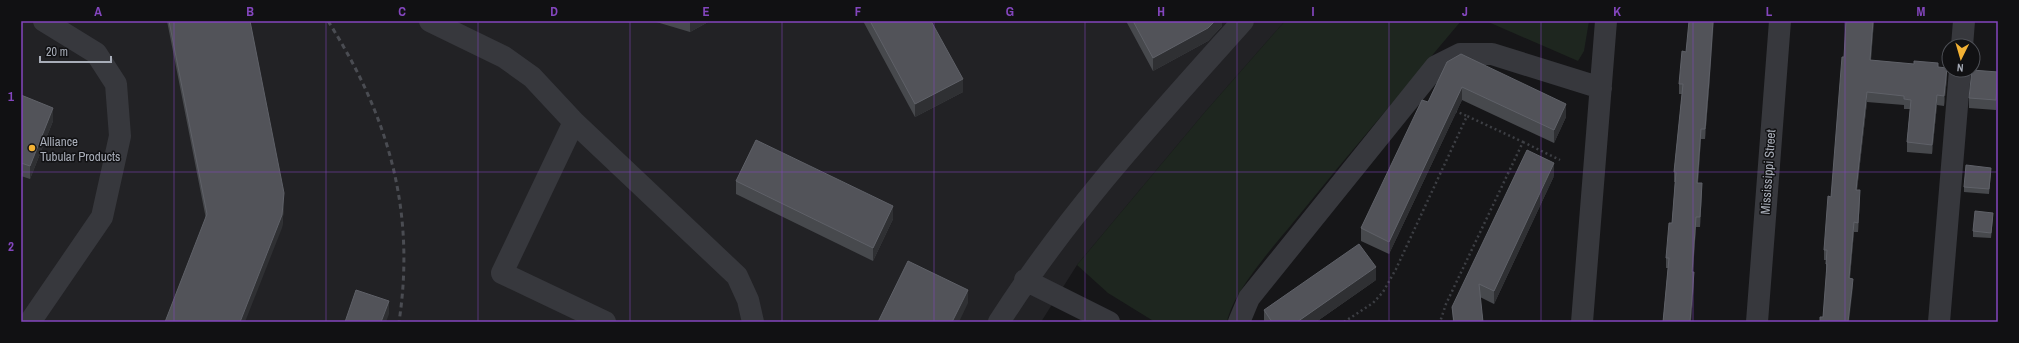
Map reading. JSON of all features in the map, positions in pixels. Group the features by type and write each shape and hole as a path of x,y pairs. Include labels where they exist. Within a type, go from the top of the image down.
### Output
{"street":[{"path":"30,322 102,217 120,136 116,84 96,53 44,21"},
{"path":"430,21 504,57 532,77 574,122 737,276 748,300 753,322"},
{"path":"999,322 1025,280 1051,245 1154,120 1243,21"},
{"path":"1582,322 1606,21"},
{"name":"Mississippi Street","path":"1757,322 1780,21"},
{"path":"1963,38 1964,21"},
{"path":"1239,322 1250,298 1436,66 1460,54 1492,54 1601,88"},
{"path":"1939,322 1959,78"},
{"path":"574,122 502,273 605,322"},
{"path":"1025,280 1109,322"}],"path":[{"path":"1453,110 1560,160"},
{"path":"1344,322 1373,303 1383,292 1396,269 1467,116"},
{"path":"1440,322 1446,304 1523,142"}],"shaded area":[{"path":"21,21 1285,21 1205,112 1077,265 1041,322 21,322"},
{"path":"1285,21 1461,21 1337,169 1256,269 1237,296 1227,322 1155,322 1108,293 1077,265 1205,112"},
{"path":"1486,21 1589,21 1584,51 1578,61"}],"building":[{"path":"169,21 250,21 284,193 282,215 240,322 165,322 207,214"},
{"path":"870,21 931,21 963,79 915,104"},
{"path":"1133,21 1215,21 1208,28 1153,58"},
{"path":"1689,21 1713,21 1705,129 1701,129 1697,183 1702,183 1700,217 1696,217 1690,322 1663,322 1669,258 1666,258 1669,223 1672,223 1676,172 1674,172 1683,84 1679,84 1682,51 1686,52"},
{"path":"1846,21 1873,21 1870,60 1914,64 1914,61 1938,63 1938,67 1941,67 1941,78 1946,78 1944,96 1937,95 1932,145 1907,142 1911,100 1904,99 1904,96 1867,92 1856,190 1860,190 1858,223 1854,222 1849,278 1853,279 1848,322 1820,322 1820,317 1823,317 1827,264 1827,250 1824,250 1828,196 1831,197 1842,57 1844,57"},
{"path":"1461,54 1566,104 1554,130 1462,87 1389,242 1361,228 1422,100 1428,102 1447,62"},
{"path":"1981,71 1998,72 1996,100 1969,98 1971,78 1981,78"},
{"name":"Alliance Tubular Products","path":"21,95 53,108 30,166 21,163"},
{"path":"756,140 893,206 873,248 736,181"},
{"path":"1527,150 1554,163 1494,291 1479,284 1483,322 1454,322 1452,307"},
{"path":"1966,165 1991,168 1989,189 1964,187"},
{"path":"1975,211 1993,213 1991,233 1973,231"},
{"path":"1359,244 1376,267 1297,322 1272,322 1264,310"},
{"path":"908,261 968,290 952,322 878,322"},
{"path":"356,290 389,301 381,322 345,322"}],"railway":[{"path":"328,21 349,56 367,92 381,128 392,165 400,202 404,241 403,281 399,322"}],"place":[{"name":"Alliance Tubular Products","path":"32,148"}]}
